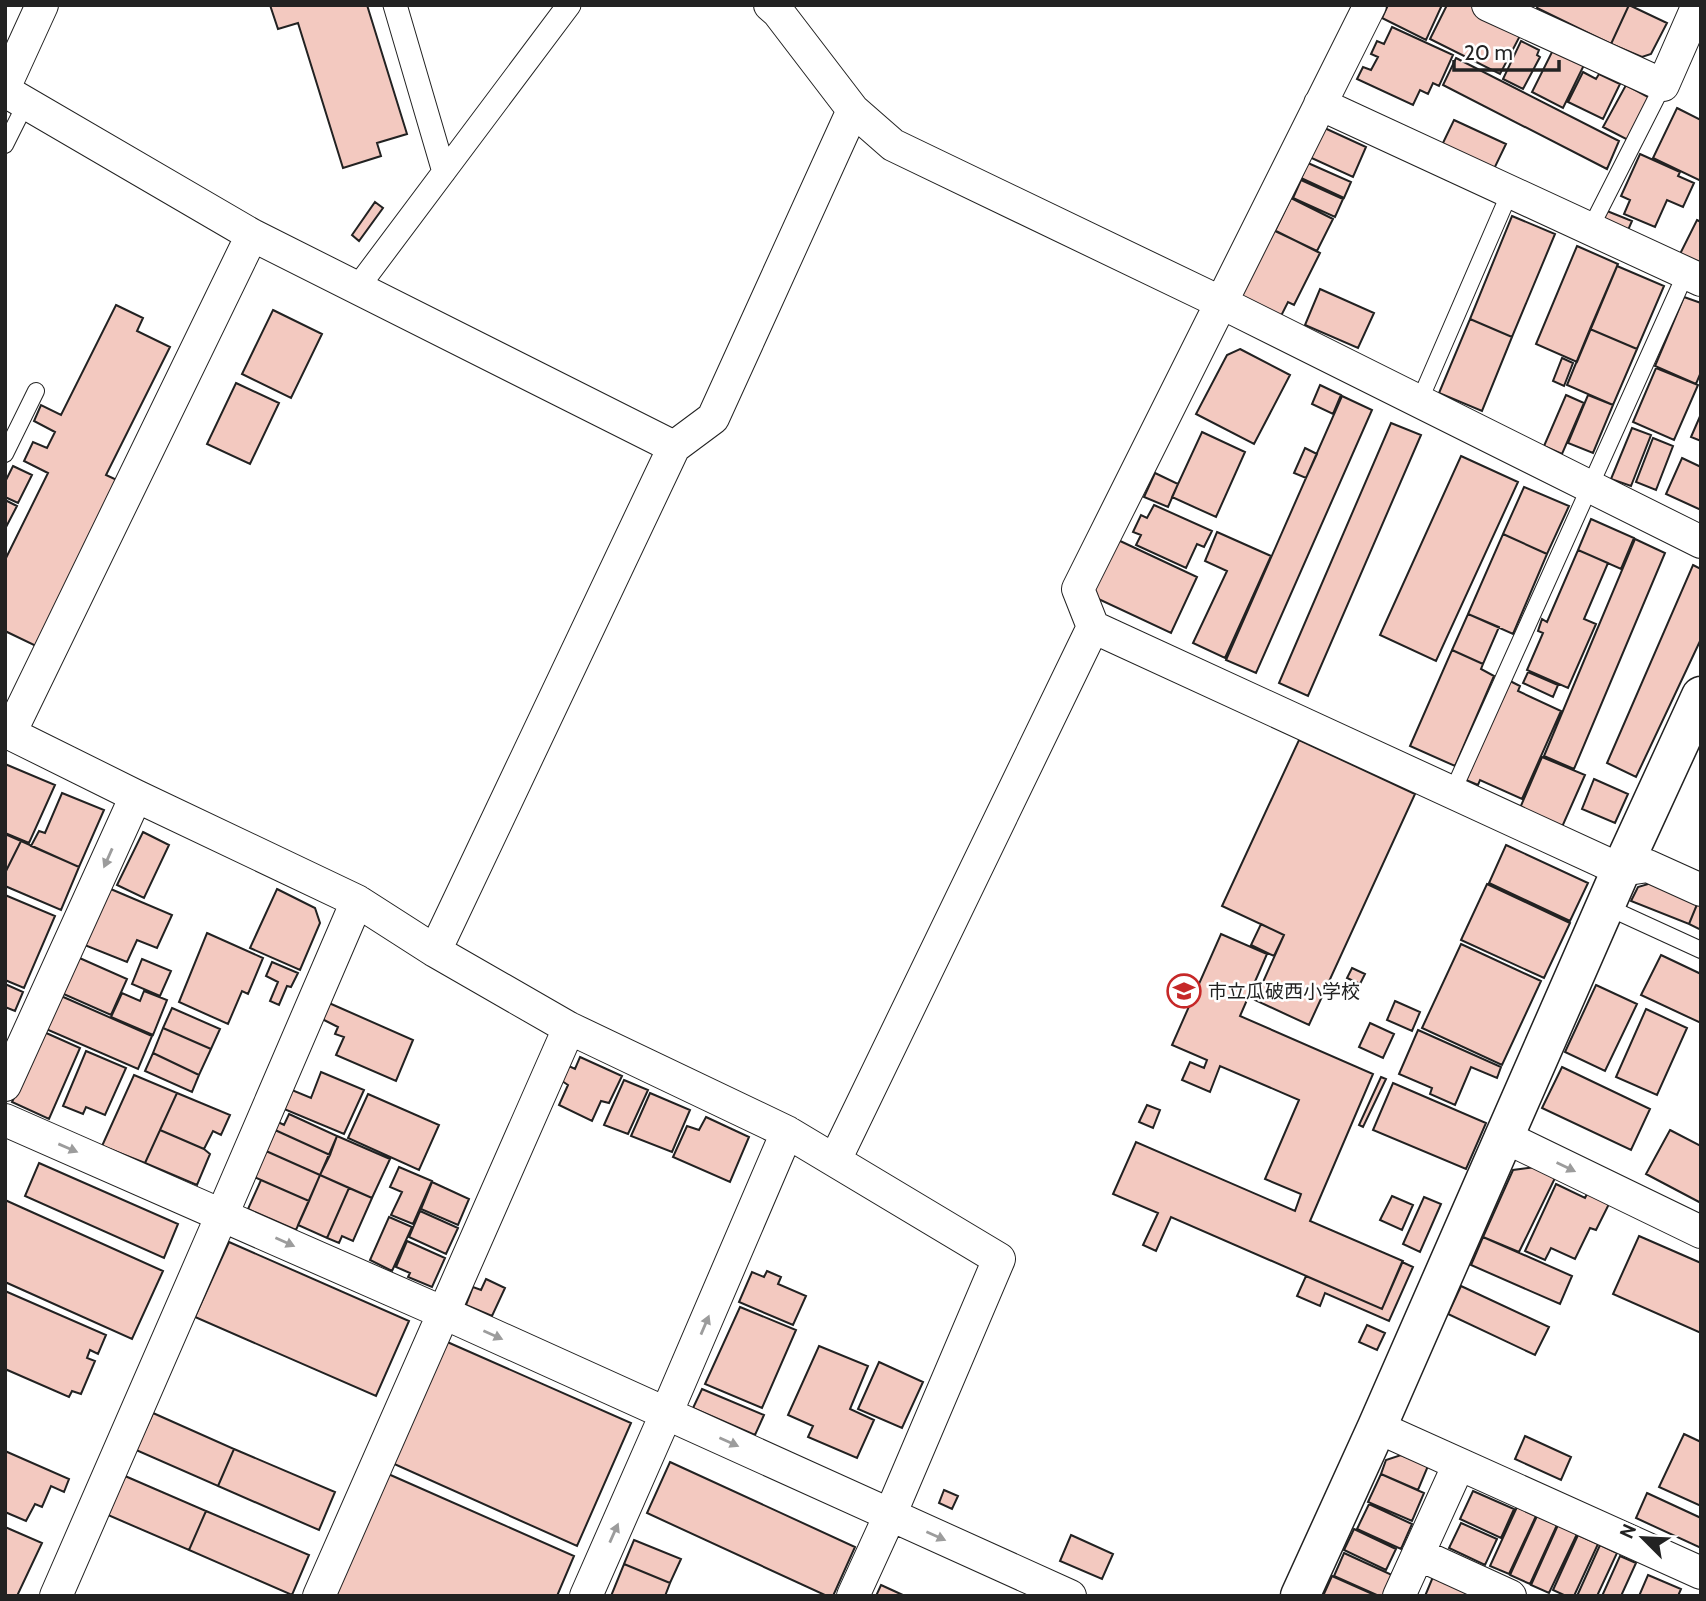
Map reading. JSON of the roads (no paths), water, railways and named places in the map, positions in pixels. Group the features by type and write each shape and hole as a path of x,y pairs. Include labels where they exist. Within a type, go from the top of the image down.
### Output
{"street":[{"path":"43,5 12,93 252,235 674,447"},
{"path":"396,5 444,172"},
{"path":"358,288 569,5"},
{"path":"770,5 853,110 893,145 1222,303 1701,542"},
{"path":"1370,5 1078,589 1093,628 1620,870 1648,866 1701,890"},
{"path":"1488,5 1663,85 1698,5"},
{"path":"1320,104 1693,277"},
{"path":"435,951 674,447 713,418 853,110"},
{"path":"252,235 8,732 357,901 435,951 569,1028 787,1132 999,1259 853,1596"},
{"path":"835,1160 1093,628"},
{"path":"1300,1596 1505,1137 1620,870 1701,696"},
{"path":"5,1085 136,796"},
{"path":"55,1596 357,901"},
{"path":"319,1596 569,1028"},
{"path":"5,1120 444,1313 1070,1596"},
{"path":"586,1596 787,1132"},
{"path":"1505,1137 1701,1232"},
{"path":"1377,1427 1701,1573"},
{"path":"1399,1596 1459,1464"},
{"path":"1418,1554 1510,1596"}],"lane":[{"path":"1590,229 1663,85"},
{"path":"5,145 12,93"},
{"path":"1419,402 1510,192"},
{"path":"1452,793 1590,487 1693,277"},
{"path":"7,444 36,391"},
{"path":"1605,906 1701,950"}],"place":[{"name":"市立瓜破西小学校","path":"1184,991"}]}
